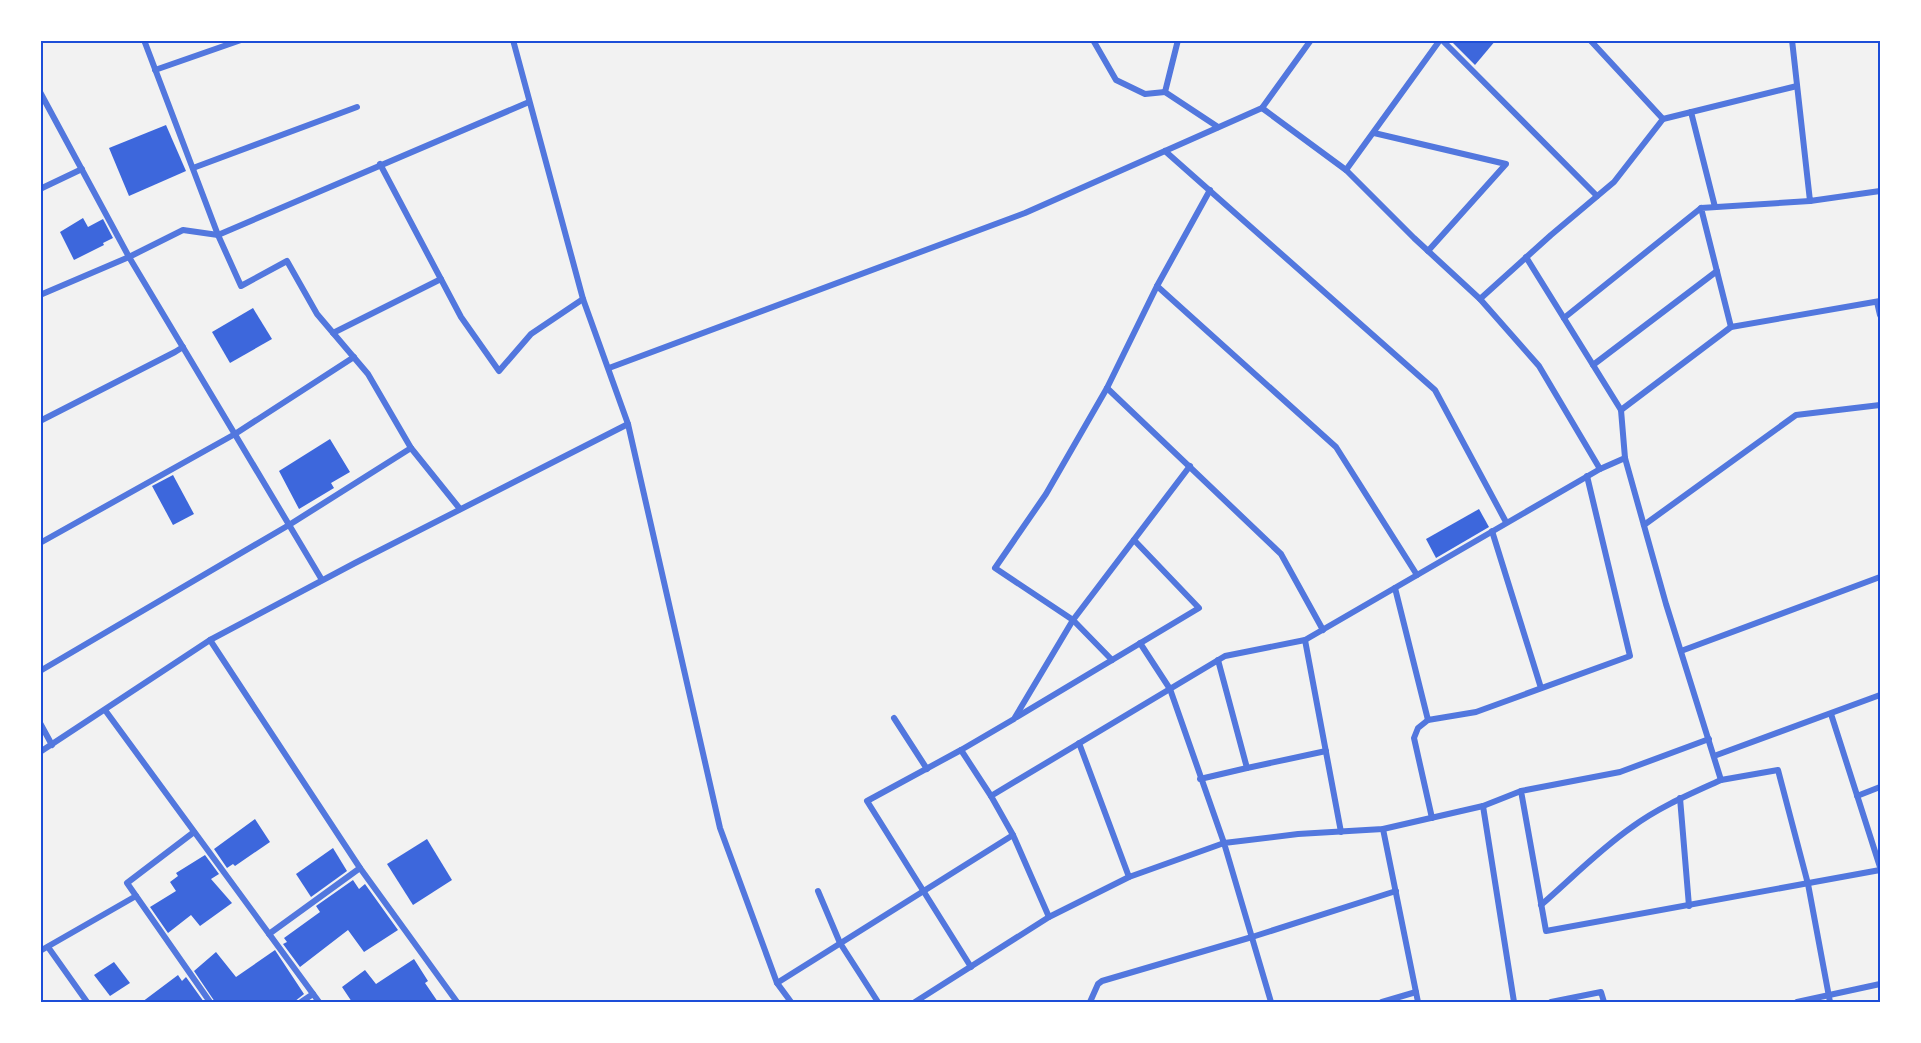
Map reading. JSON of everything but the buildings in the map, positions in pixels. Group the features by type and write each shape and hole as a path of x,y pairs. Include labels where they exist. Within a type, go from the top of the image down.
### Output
{"street":[{"path":"144,40 218,235 241,286 287,261 317,314 368,374 411,448 459,509"},
{"path":"155,69 241,40"},
{"path":"513,40 583,299 628,424 720,828 777,982 791,1002"},
{"path":"1093,40 1116,80 1145,94 1165,92 1218,127"},
{"path":"609,368 1025,213 1262,108 1311,40"},
{"path":"1347,170 1441,40 1597,196"},
{"path":"1590,40 1663,119"},
{"path":"1792,40 1810,201"},
{"path":"1165,92 1177,41"},
{"path":"1480,299 1614,182 1663,119 1797,86"},
{"path":"40,92 129,256 322,580"},
{"path":"40,295 183,230 218,235 529,102"},
{"path":"193,168 357,107"},
{"path":"1262,108 1347,170 1480,299 1539,366 1600,469"},
{"path":"1691,112 1715,207"},
{"path":"1374,133 1506,164 1428,251"},
{"path":"1165,151 1435,390 1506,522"},
{"path":"380,164 461,317 499,371 531,334 583,299"},
{"path":"40,189 82,169"},
{"path":"1112,660 1073,620 994,568 1047,494 1107,388 1157,286 1209,190"},
{"path":"1564,318 1701,208 1810,201 1881,191"},
{"path":"1701,208 1731,327"},
{"path":"1526,257 1621,410 1625,459 1721,780"},
{"path":"1593,365 1717,271"},
{"path":"333,333 441,279"},
{"path":"1157,286 1336,447 1417,575"},
{"path":"1621,410 1731,327 1879,302 1881,315"},
{"path":"40,421 183,347"},
{"path":"40,543 234,434 354,357"},
{"path":"1107,388 1281,554 1323,630"},
{"path":"1644,525 1796,415 1881,405"},
{"path":"40,752 210,640 459,509 628,424"},
{"path":"40,670 289,525 411,448"},
{"path":"991,796 1225,656 1305,640 1587,476 1625,459"},
{"path":"1014,718 1073,620 1190,466"},
{"path":"1432,818 1414,738 1418,728 1428,720 1476,712 1630,656 1587,476"},
{"path":"1492,531 1541,688"},
{"path":"970,967 867,801 961,750 1199,608 1134,540"},
{"path":"1681,651 1881,577"},
{"path":"1395,588 1428,720"},
{"path":"210,640 360,868 457,1002"},
{"path":"1305,640 1341,832"},
{"path":"1140,643 1170,689 1224,843 1271,1002"},
{"path":"1218,660 1247,768"},
{"path":"1714,756 1881,695"},
{"path":"105,710 320,1002"},
{"path":"1521,791 1546,931 1808,885 1881,869 1831,714"},
{"path":"894,718 927,769"},
{"path":"40,723 52,745"},
{"path":"915,1002 1049,916 1129,877 1224,843 1383,829 1483,806 1521,791 1620,771 1709,739"},
{"path":"1079,743 1129,877"},
{"path":"961,750 1013,835 1049,916"},
{"path":"1200,779 1326,751"},
{"path":"1541,906 1624,832 1680,798 1721,780 1778,770 1808,885 1829,999"},
{"path":"1857,796 1881,787"},
{"path":"1680,798 1689,906"},
{"path":"1483,806 1514,1002"},
{"path":"1383,829 1418,1002"},
{"path":"194,832 127,883 210,1002"},
{"path":"777,982 1013,835"},
{"path":"269,934 360,868"},
{"path":"818,891 840,943 878,1002"},
{"path":"1091,1002 1098,984 1102,981 1252,937 1395,891"},
{"path":"40,951 136,896"},
{"path":"48,947 87,1002"},
{"path":"1797,1002 1829,999 1881,984"},
{"path":"1382,1002 1416,992"},
{"path":"1551,1002 1601,992 1604,1002"},
{"path":"301,1002 313,994"}]}
